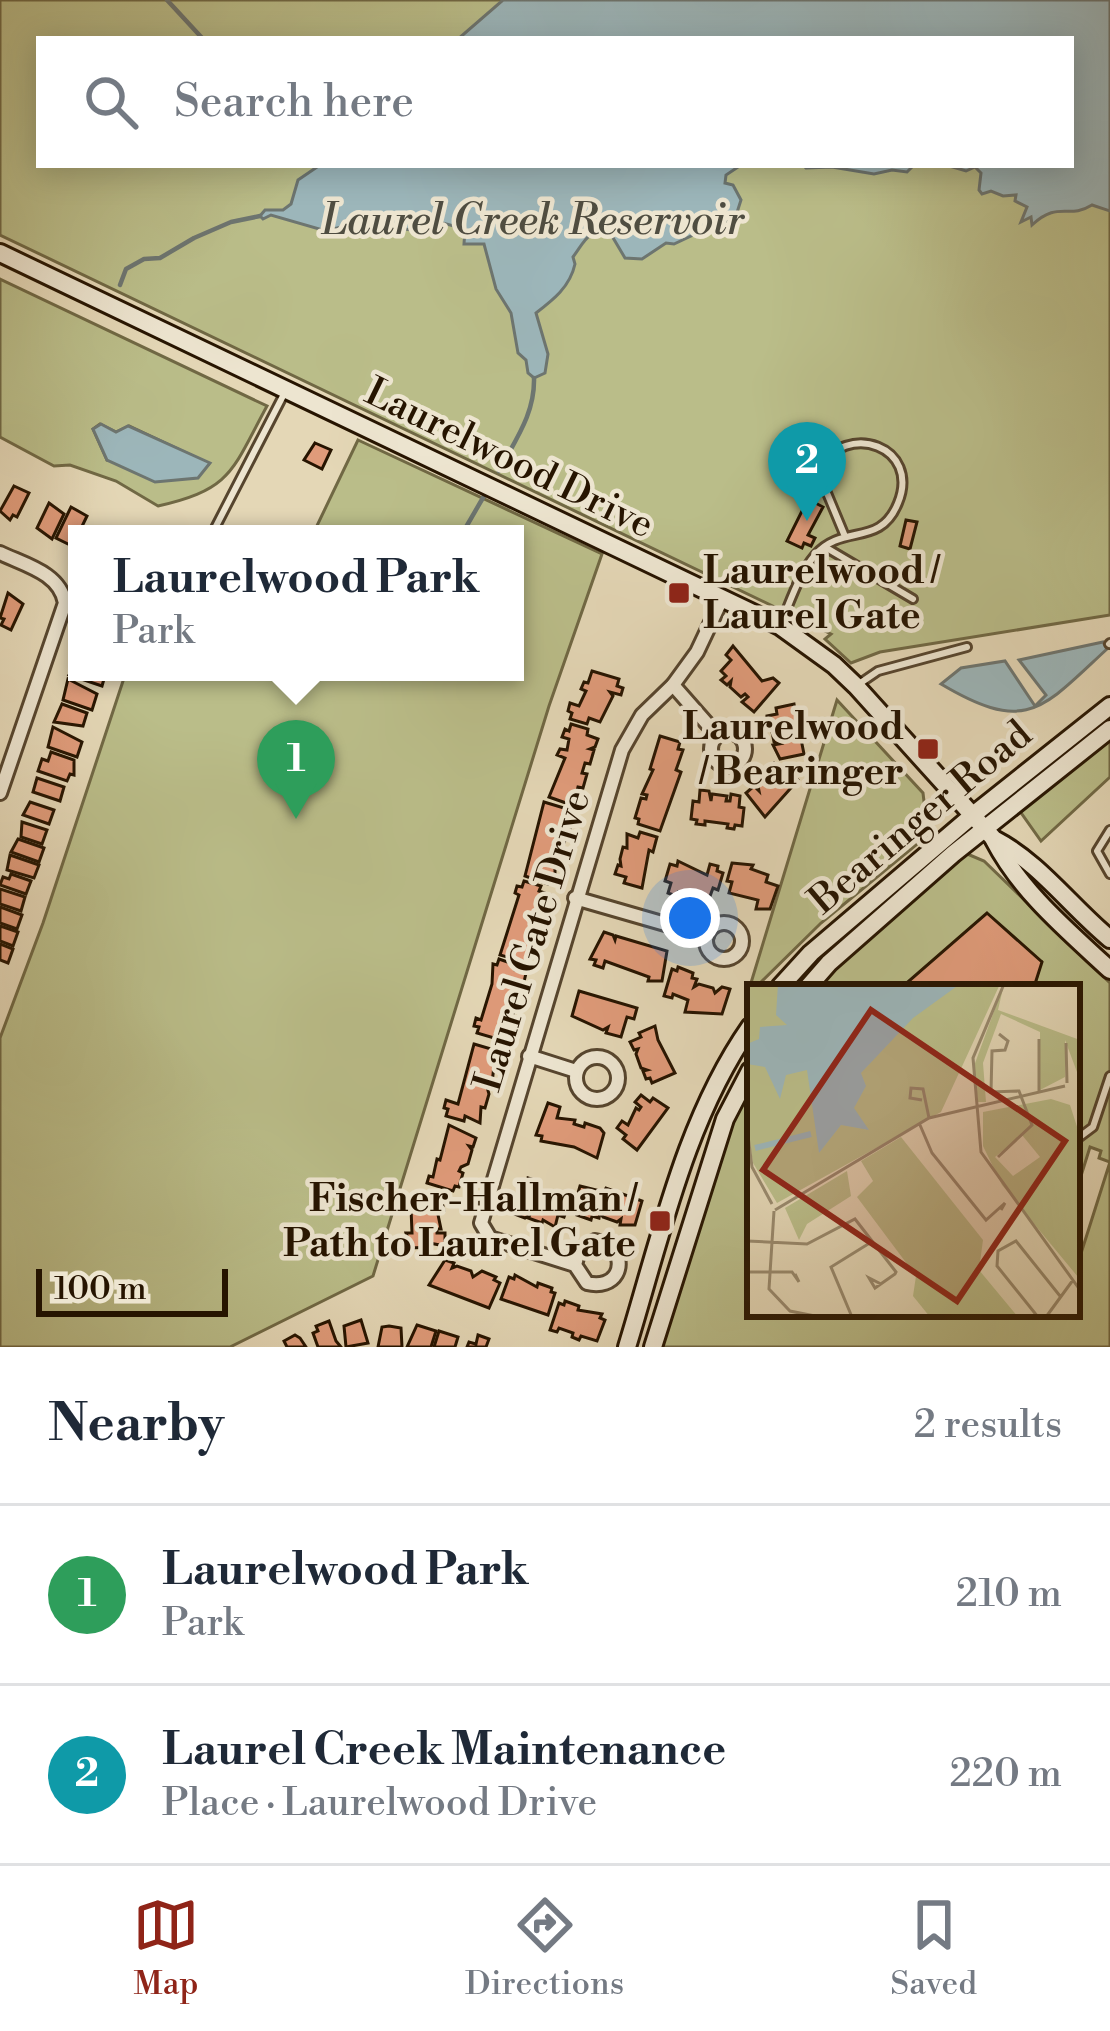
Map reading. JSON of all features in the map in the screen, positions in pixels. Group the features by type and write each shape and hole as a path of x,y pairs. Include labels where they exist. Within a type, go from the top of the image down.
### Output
{"street":[{"name":"Laurelwood Drive","path":"0,253 780,626 856,686 984,828 1009,868 1110,970"},
{"path":"0,553 48,576 58,584 65,603 0,793"},
{"name":"Laurel Gate Drive","path":"575,1264 490,1238 481,1223 622,750 642,715 673,685 697,652 722,599"},
{"path":"673,685 717,735"},
{"name":"Bearinger Road","path":"984,828 1110,706"},
{"name":"Bearinger Road","path":"783,984 811,953 984,828 1110,729"},
{"path":"0,740 13,753"},
{"name":"Laurelwood Drive","path":"984,828 1025,855 1079,914 1110,939"},
{"path":"811,984 984,828"},
{"path":"575,898 707,936"},
{"path":"627,1347 678,1180 705,1110 747,1033"},
{"path":"529,1057 577,1072"},
{"path":"652,1347 725,1119 747,1077"}],"lane":[{"path":"217,525 286,389"},
{"path":"780,626 797,583 817,553 844,534 871,535 882,528 898,504 904,474 899,461 870,443 847,442 827,453 817,469 844,534"},
{"path":"825,548 913,599"},
{"path":"856,686 878,671 967,647"},
{"path":"1110,830 1097,851 1110,874"},
{"path":"1080,1137 1093,1127 1110,1076"}],"green space":[{"path":"0,0 1110,0 1110,615 880,652 851,663 825,639 831,634 0,235"},
{"path":"0,279 267,406 228,474 202,492 158,506 116,481 70,465 54,466 0,437","holes":["100,424 116,432 129,426 210,464 107,460 93,429"]},
{"path":"358,440 602,554 549,706 373,1276 230,1347 0,1347 0,1038 123,681 524,681 524,525 317,525"},
{"path":"837,700 923,793 928,835 821,923 759,984 751,984"},
{"path":"1110,727 1110,777 1041,841 1017,807"},
{"path":"965,853 984,861 1110,983 1110,1162 1090,1147 1080,1176 1080,984 1035,984 1041,962 919,984 814,984"},
{"path":"747,1078 747,1317 1080,1317 1080,1257 1110,1162 1110,1347 652,1347"}],"water":[{"path":"503,0 1110,0 1110,211 1092,205 1049,213 1032,225 1031,217 1021,222 1027,207 1015,201 1016,195 979,190 981,173 976,168 1074,168 1074,36 461,36"},
{"name":"Laurel Creek Reservoir","path":"316,168 736,168 726,175 725,183 733,185 741,200 734,222 723,221 674,244 666,243 642,259 625,258 609,231 587,238 573,257 573,272 565,286 536,313 548,354 545,373 534,378 518,353 511,313 496,289 484,244 464,244 465,229 443,223 424,232 360,222 326,231 271,215 263,219 265,210 283,210 291,204 298,180"},
{"path":"838,168 911,168 907,172 874,174"},
{"path":"101,424 116,432 128,426 210,463 198,478 155,482 107,460 93,429"},
{"path":"1103,642 1107,649 1085,670 1049,700 1032,708 994,708 941,684 961,668 1005,661 1035,706 1046,695 1019,660"}],"building":[{"path":"315,443 331,450 322,469 304,460"},
{"path":"14,486 29,493 17,517 10,520 0,511"},
{"path":"808,499 823,507 808,535 815,538 811,546 804,543 802,548 787,541"},
{"path":"49,503 64,514 52,539 37,528"},
{"path":"71,507 87,516 83,525 68,525 68,544 56,538"},
{"path":"906,520 917,522 910,549 900,546"},
{"path":"8,593 23,604 11,630 1,625 4,619 0,618"},
{"path":"733,646 762,681 773,678 779,683 754,712 742,702 748,697 745,694 741,697 730,687 731,681 727,685 721,680 726,676 721,671 731,660 726,655"},
{"path":"592,671 619,679 617,686 623,688 621,695 610,692 613,696 600,722 589,718 587,724 570,719 568,711 570,703 579,706 586,691 581,689"},
{"path":"68,679 97,694 92,710 63,700"},
{"path":"62,704 87,713 83,726 54,722"},
{"path":"794,704 796,717 801,716 803,723 798,724 804,754 780,759 773,745 779,744 774,742 771,727 775,724 768,725 767,716 777,714 776,708"},
{"path":"571,724 588,729 587,735 598,739 590,749 594,750 590,764 585,763 582,773 587,774 583,788 578,787 579,801 568,798 566,803 549,797 565,758 557,755 560,749 567,750 569,739 562,737"},
{"path":"53,727 82,742 77,757 48,747"},
{"path":"660,736 680,742 678,749 683,750 676,770 681,772 660,831 638,824 635,818 641,798 646,799 642,794"},
{"path":"51,752 74,760 74,775 67,781 38,771"},
{"path":"774,763 798,780 765,817 746,793 754,786 759,791 769,775 774,777 767,769"},
{"path":"37,778 64,787 60,801 33,792"},
{"path":"700,790 709,791 711,801 712,794 727,796 726,801 731,794 740,796 742,826 696,824 691,819 693,801 699,802"},
{"path":"30,802 54,810 49,824 23,815"},
{"path":"544,802 574,811 555,879 550,877 548,884 525,876"},
{"path":"22,822 47,830 42,844 21,837"},
{"path":"640,832 657,837 653,852 649,850 642,888 624,883 626,877 615,874 623,847 627,848 627,834 638,838"},
{"path":"18,839 44,848 39,862 11,852"},
{"path":"10,855 39,865 34,878 7,870"},
{"path":"678,861 707,875 710,864 718,866 717,871 723,873 718,890 713,888 709,899 696,897 695,901 678,892 676,896 668,893 671,883 665,881 670,864 677,866"},
{"path":"732,863 753,865 751,869 768,875 766,882 778,886 770,909 756,909 758,900 729,893"},
{"path":"11,874 31,881 26,894 0,885"},
{"path":"524,881 541,886 539,891 550,895 526,962 500,955 519,895 517,886 522,887"},
{"path":"0,889 25,897 21,911 0,904"},
{"path":"0,907 22,915 17,929 0,923"},
{"path":"987,913 1042,962 1035,984 905,984"},
{"path":"0,926 18,932 13,946 0,941"},
{"path":"604,932 615,940 616,936 667,951 662,981 648,981 649,977 605,961 603,968 594,965 596,960 590,959"},
{"path":"0,944 13,949 8,963 0,960"},
{"path":"499,959 526,973 513,1003 507,1037 496,1033 494,1038 477,1033 479,1027 474,1026 476,1018 481,1020 493,964"},
{"path":"672,969 693,973 694,987 713,988 715,993 722,987 730,989 722,1014 685,1012 688,1000 664,996"},
{"path":"579,991 637,1008 634,1019 627,1017 621,1037 606,1033 608,1027 603,1030 572,1016"},
{"path":"655,1026 675,1073 652,1083 646,1079 643,1071 647,1070 641,1068 638,1049 630,1042"},
{"path":"474,1044 498,1051 500,1058 498,1066 494,1065 492,1084 488,1082 480,1123 465,1116 464,1121 446,1116 448,1109 444,1108 446,1100 458,1104"},
{"path":"641,1095 668,1108 637,1150 617,1128 622,1121 628,1125 636,1108 639,1110 635,1102"},
{"path":"548,1103 560,1107 557,1118 600,1128 604,1133 597,1158 574,1147 541,1141 542,1136 536,1135"},
{"path":"449,1125 476,1138 473,1147 469,1146 468,1164 459,1171 463,1173 459,1187 453,1191 427,1183 440,1160"},
{"path":"528,1178 537,1181 535,1187 540,1191 570,1200 555,1227 528,1218 530,1215 512,1213 521,1181 527,1183"},
{"path":"580,1186 604,1192 606,1188 642,1201 635,1225 620,1225 621,1219 617,1222 600,1212 599,1218 592,1216 591,1220 577,1215 573,1210"},
{"path":"440,1195 444,1210 437,1210 441,1229 437,1233 445,1233 445,1246 429,1243 430,1247 411,1248 406,1233 412,1233 415,1196"},
{"path":"445,1260 454,1263 452,1268 471,1271 473,1277 482,1271 496,1277 500,1283 489,1308 429,1285"},
{"path":"515,1275 537,1287 538,1283 552,1288 555,1293 548,1315 501,1299 509,1277"},
{"path":"559,1303 579,1306 578,1310 602,1314 605,1320 597,1341 581,1336 579,1340 559,1328 550,1330"},
{"path":"361,1320 368,1343 346,1347 344,1326"},
{"path":"329,1321 341,1347 318,1347 313,1333 318,1331 316,1326"},
{"path":"417,1325 436,1331 431,1347 407,1347"},
{"path":"382,1327 401,1328 402,1347 378,1347"},
{"path":"439,1331 458,1337 455,1347 434,1347"},
{"path":"295,1335 306,1347 287,1347 284,1341"},
{"path":"478,1335 489,1339 486,1347 467,1347 469,1342 476,1344"}],"waterway":[{"path":"167,0 200,36"},
{"path":"120,285 126,269 144,259 160,258 231,222 260,216"},
{"path":"499,471 528,415 534,378"},
{"path":"467,525 484,496"}],"place":[{"name":"Laurel Creek Maintenance","path":"807,521"},
{"name":"Laurelwood / Laurel Gate","path":"679,593"},
{"name":"Laurelwood / Bearinger","path":"928,749"},
{"name":"Laurelwood Park","path":"296,819"},
{"name":"Fischer-Hallman / Path to Laurel Gate","path":"660,1221"}]}
